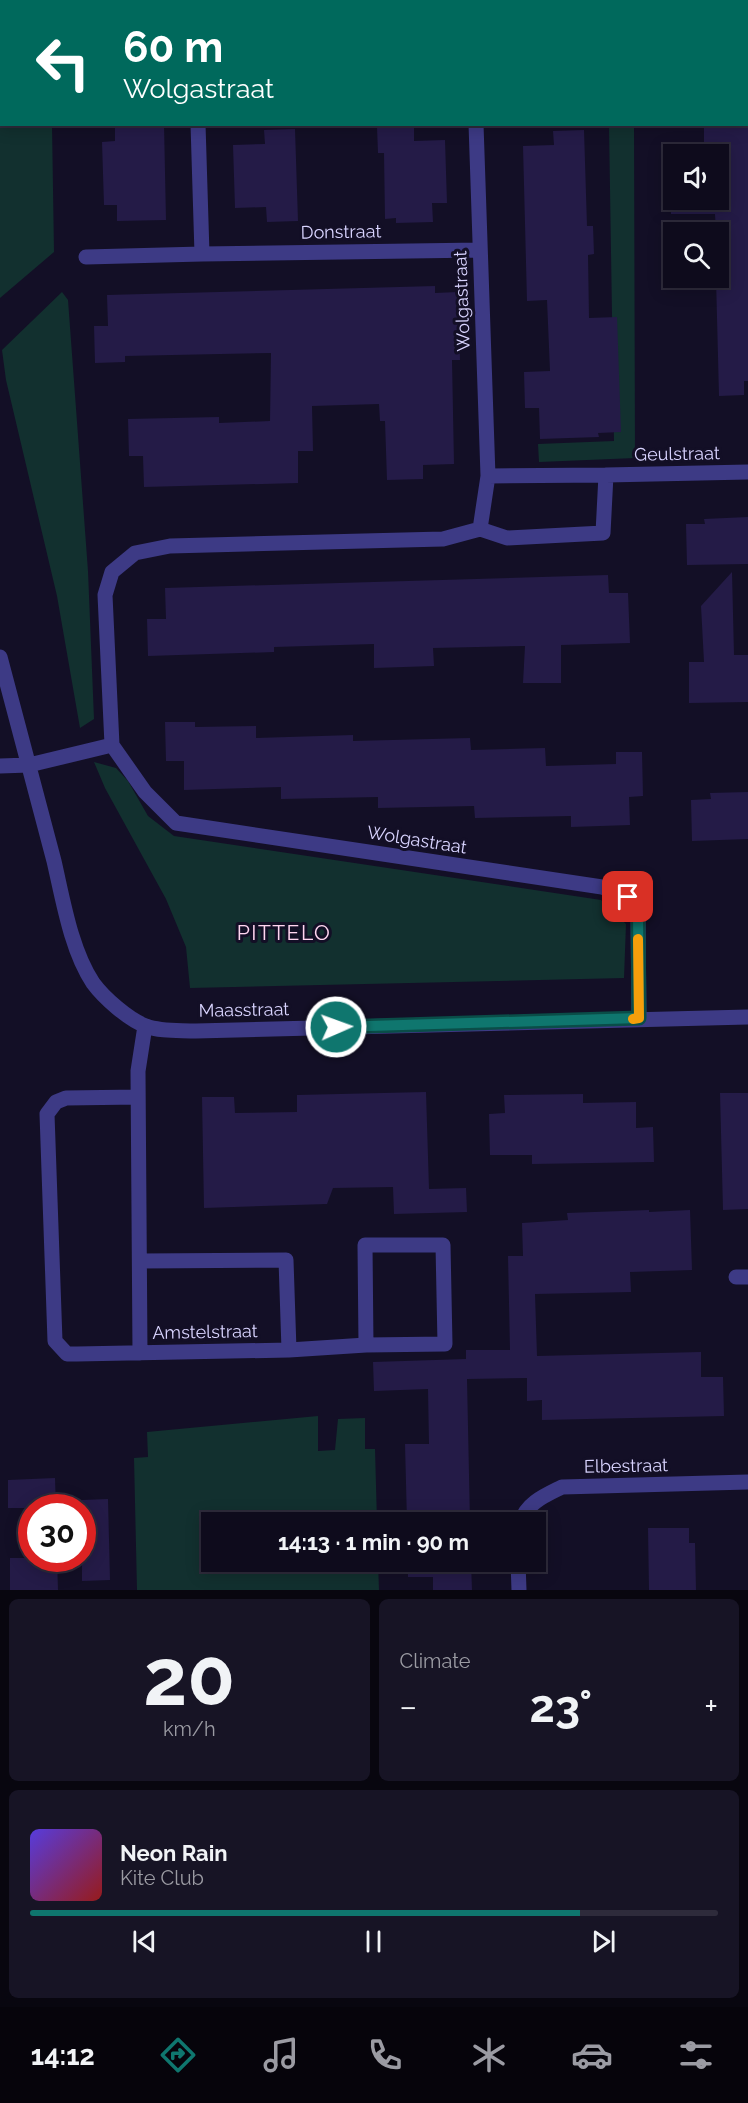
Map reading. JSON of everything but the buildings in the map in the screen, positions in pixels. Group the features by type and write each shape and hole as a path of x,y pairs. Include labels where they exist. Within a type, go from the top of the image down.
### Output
{"street":[{"path":"198,126 202,254"},
{"name":"Wolgastraat","path":"476,126 488,476 480,529"},
{"name":"Donstraat","path":"86,258 480,250"},
{"name":"Geulstraat","path":"606,475 748,472"},
{"path":"0,766 29,765 112,745 105,595 112,572 135,553 170,546 443,539 480,529 507,538 603,533 606,475 488,476"},
{"name":"Maasstraat","path":"0,657 64,904 83,964 94,985 129,1017 145,1026 196,1031 748,1017"},
{"name":"Wolgastraat","path":"112,745 145,792 176,823 602,887 628,897 638,915 639,1018"},
{"name":"Amstelstraat","path":"145,1026 138,1071 140,1353 445,1344 443,1245 366,1245 366,1345"},
{"path":"138,1097 66,1098 56,1102 47,1114 55,1341 67,1354 140,1353"},
{"path":"141,1261 286,1260 289,1350"},
{"name":"Elbestraat","path":"526,1512 537,1500 562,1487 748,1482"},
{"path":"518,1572 519,1590"}],"green space":[{"path":"0,126 52,126 54,252 0,298"},
{"path":"609,126 634,126 635,458 539,462 538,444 614,441"},
{"path":"62,292 68,300 88,571 94,719 80,728 57,596 6,380 2,350"},
{"path":"94,762 116,768 128,781 148,816 174,836 601,900 626,924 624,978 190,988 186,947 166,899 105,788"},
{"path":"318,1416 318,1451 335,1450 338,1419 365,1418 365,1449 375,1449 377,1512 201,1512 201,1572 378,1572 379,1590 137,1590 134,1458 148,1457 147,1432"}],"slow traffic":[{"path":"633,1019 639,1018 638,939"}],"district":[{"name":"PITTELO","path":"284,933"}],"route":[{"path":"336,1027 639,1018 638,915 628,897"}]}
